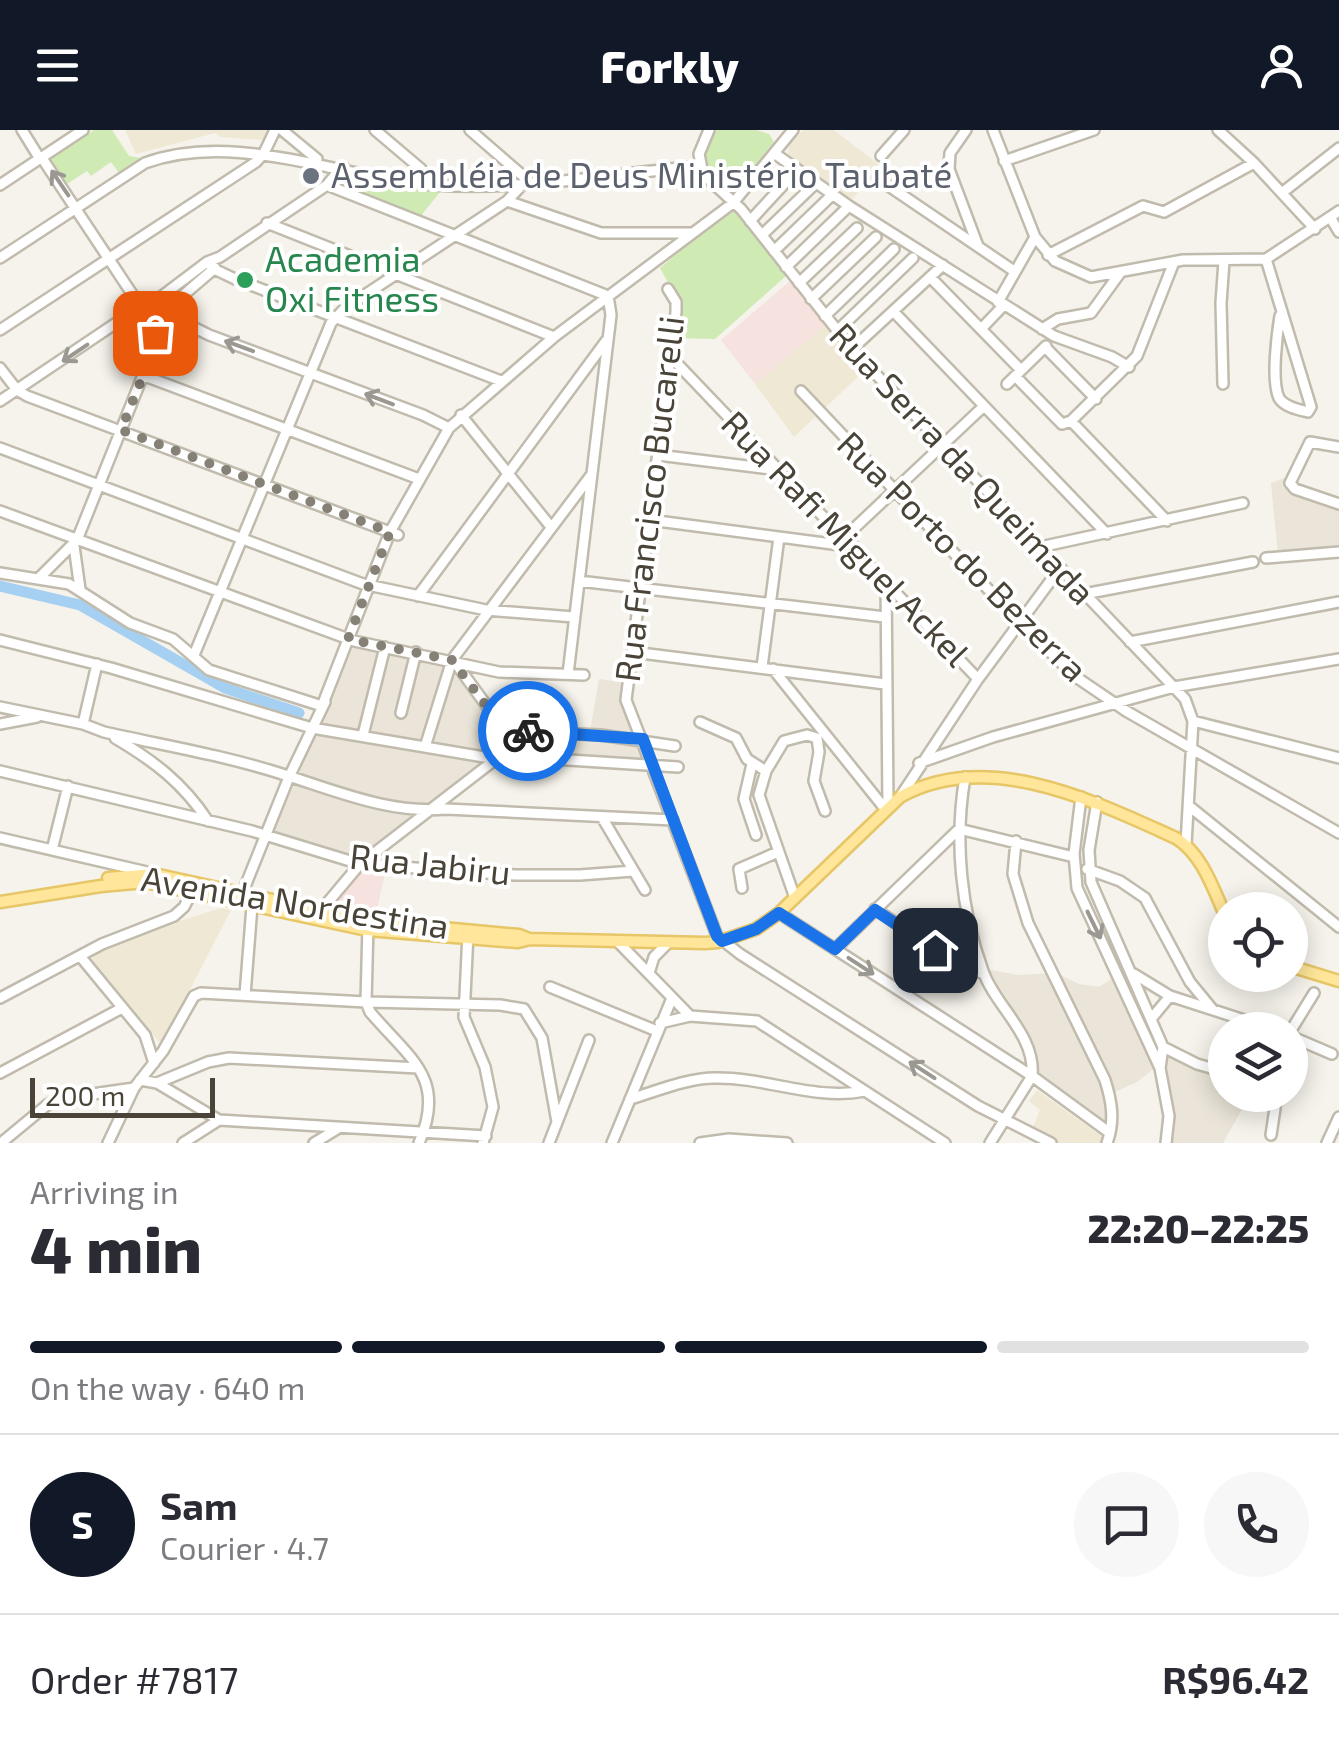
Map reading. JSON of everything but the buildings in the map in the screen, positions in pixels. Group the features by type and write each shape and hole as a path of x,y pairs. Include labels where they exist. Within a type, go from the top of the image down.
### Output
{"main road":[{"name":"Avenida Nordestina","path":"0,898 154,874 240,898 368,926 468,936 519,935 530,939 666,944 722,941 756,929 779,913 900,797 920,786 965,778 1038,786 1097,802 1186,844"},
{"path":"1186,844 1214,892"},
{"name":"Avenida Nordestina","path":"113,881 145,882 240,898 252,906 317,916"},
{"path":"1308,972 1339,981"}],"street":[{"path":"22,130 140,307 449,428"},
{"path":"0,185 83,130"},
{"path":"0,330 256,162 278,130 319,161"},
{"path":"375,130 421,169 433,185"},
{"path":"470,130 528,183"},
{"path":"0,258 145,163 170,151 200,144 223,142 433,185 510,184 699,166 700,144 709,130"},
{"path":"776,130 792,132"},
{"path":"881,156 904,130"},
{"path":"966,130 950,153 949,169 978,248"},
{"path":"993,130 1035,237 1048,255 1080,275 1120,274 1174,262 1266,259 1335,214 1339,232"},
{"path":"1004,161 1094,130"},
{"path":"1218,130 1254,162 1315,229"},
{"path":"240,898 290,777 342,668 368,585 419,479 449,428 554,337 732,203 792,132"},
{"path":"1283,192 1339,148"},
{"path":"774,154 1000,304 1054,336 1112,357 1128,367"},
{"path":"506,160 510,184"},
{"path":"1048,255 1143,206 1164,212 1254,162"},
{"path":"40,577 76,543 154,349 161,318 220,256 326,185 343,166"},
{"name":"Rua Serra da Queimada","path":"699,166 713,186 750,221 852,349 1174,687 1190,707 1193,721"},
{"path":"750,221 797,170"},
{"path":"877,178 1014,272"},
{"path":"194,655 308,372 336,318 528,183"},
{"path":"762,236 816,183"},
{"path":"326,185 608,296"},
{"path":"774,251 832,195"},
{"path":"507,201 601,233 693,233"},
{"path":"786,267 849,206"},
{"path":"267,224 554,337"},
{"path":"799,284 857,228"},
{"path":"982,329 1000,304 1035,237"},
{"path":"811,299 876,238"},
{"path":"825,316 894,249"},
{"path":"837,332 913,258"},
{"path":"1266,259 1310,412 1280,401 1275,346 1280,316"},
{"path":"1223,384 1224,261"},
{"path":"931,278 982,329 1062,424 1072,422 1128,367 1143,344 1174,262"},
{"path":"0,401 210,265"},
{"path":"210,265 500,381"},
{"path":"852,349 943,265"},
{"path":"1042,328 1058,319 1091,313 1120,274"},
{"name":"Rua Francisco Bucarelli","path":"668,289 676,307 626,700 722,941"},
{"path":"568,674 611,314 608,296"},
{"path":"156,300 165,298 172,304"},
{"path":"156,300 151,310 161,318"},
{"path":"893,311 1107,534"},
{"path":"1007,384 1054,336"},
{"path":"418,596 608,338"},
{"path":"1045,347 1096,399"},
{"name":"Rua Rafi Miguel Ackel","path":"670,356 846,536 978,679"},
{"path":"0,368 18,390 394,533"},
{"path":"142,375 419,479"},
{"name":"Rua Porto do Bezerra","path":"801,391 1064,666 1113,702 1339,834"},
{"path":"846,536 984,406"},
{"path":"460,415 551,527"},
{"path":"1072,422 1166,522"},
{"path":"1339,447 1310,442 1290,483 1295,489 1339,504"},
{"path":"0,448 368,585 490,611 574,617"},
{"path":"658,456 778,470"},
{"path":"425,747 454,662 594,472"},
{"path":"1040,547 1244,503"},
{"path":"0,511 76,543 348,639 499,672 584,674"},
{"path":"650,520 855,547"},
{"path":"779,537 768,668 887,809"},
{"path":"76,543 80,589"},
{"path":"1266,558 1339,552"},
{"path":"1084,594 1253,562"},
{"path":"900,797 978,679 1060,568"},
{"path":"0,573 40,577 80,589 112,613 173,639 209,670 322,706"},
{"path":"886,579 887,809"},
{"path":"578,582 885,617"},
{"path":"1130,642 1339,602"},
{"path":"0,640 97,664 312,728 501,758 678,766"},
{"path":"363,735 385,646"},
{"path":"401,712 416,652"},
{"path":"633,652 885,684"},
{"path":"919,764 993,736 1113,702 1174,687 1339,659"},
{"path":"317,916 360,864 424,812 501,758 505,731 454,662"},
{"path":"83,724 97,664"},
{"path":"0,707 83,724 290,777 318,788 424,812 446,809 673,820"},
{"path":"0,724 40,716"},
{"path":"1186,844 1193,721 1339,758"},
{"path":"700,722 736,738 752,764 766,771"},
{"path":"505,731 643,739 674,746"},
{"path":"104,732 158,764 188,794 208,822"},
{"path":"795,898 759,795 766,771 784,741 807,734 814,736 820,752 814,781 825,811"},
{"path":"752,764 744,799 756,836"},
{"path":"919,764 916,776 920,786"},
{"name":"Rua Jabiru","path":"0,771 268,836 360,864 531,875 633,870"},
{"path":"965,778 959,830 966,899 984,974 1030,1054 1032,1076 990,1143"},
{"path":"52,850 68,786"},
{"path":"173,812 188,794"},
{"path":"1081,796 1074,870 1083,902 1160,1068 1169,1116 1166,1143"},
{"path":"1097,802 1089,869 1098,901 1163,1046 1160,1068"},
{"path":"1190,806 1339,927"},
{"path":"1078,816 1090,815 1093,820"},
{"path":"602,819 645,890"},
{"path":"959,830 1074,857"},
{"path":"835,949 959,830"},
{"path":"0,838 154,874"},
{"path":"1016,841 1012,861 1015,887 1028,922 1105,1080 1111,1100 1109,1138"},
{"path":"742,888 739,869 778,852"},
{"path":"106,863 113,881"},
{"path":"1074,870 1089,869 1132,887 1145,898 1190,982 1213,1010"},
{"path":"174,888 180,900 174,916"},
{"path":"0,998 122,934 174,916 192,892"},
{"path":"246,995 252,906"},
{"path":"875,910 953,962 984,974"},
{"path":"779,913 1032,1076 1109,1138"},
{"path":"368,926 366,1002 370,1012 418,1068 431,1098 419,1143"},
{"path":"157,1084 219,1120 484,1139 492,1115 490,1088 466,1025 468,936"},
{"path":"722,941 1005,1120 1051,1143"},
{"path":"619,942 690,1016"},
{"path":"649,973 654,958 666,944"},
{"path":"80,956 149,1040 154,1062"},
{"path":"1131,972 1170,996 1219,1012"},
{"path":"550,988 658,1027 690,1016 757,1021 945,1143"},
{"path":"1303,1012 1314,993"},
{"path":"108,1143 137,1084 194,996 514,1006 530,1015 546,1051 557,1122"},
{"path":"1151,1019 1170,996"},
{"path":"612,1143 672,998"},
{"path":"0,1073 122,1008"},
{"path":"551,1142 589,1040"},
{"path":"1308,1043 1332,1054"},
{"path":"1163,1046 1208,1067"},
{"path":"1,1143 58,1099 157,1084 208,1062 230,1058 418,1068"},
{"path":"630,1100 687,1082 715,1078 834,1094 865,1090"},
{"path":"1271,1134 1274,1112"},
{"path":"1327,1143 1339,1117"},
{"path":"183,1143 219,1120"},
{"path":"314,1143 340,1128"},
{"path":"358,1143 364,1129"},
{"path":"703,1143 787,1143"}],"shaded area":[{"path":"125,130 269,130 265,140 220,137 215,133 136,154"},
{"path":"803,130 834,130 878,164 852,200 788,154 789,146"},
{"path":"790,281 826,325 755,384 721,340"},
{"path":"826,325 864,371 825,408 804,384 794,392 815,417 794,437 755,384"},
{"path":"1285,478 1291,489 1339,503 1339,550 1278,555 1271,483"},
{"path":"354,644 452,655 510,724 590,731 599,679 627,683 622,699 652,760 496,753 361,858 272,835"},
{"path":"360,870 385,874 375,917 328,908"},
{"path":"221,908 231,910 164,1040 159,1042 92,959 128,937"},
{"path":"986,969 1018,975 1056,973 1079,984 1099,987 1125,970 1163,1053 1168,1044 1208,1062 1208,1112 1240,1112 1223,1143 1164,1143 1169,1118 1160,1064 1137,1082 1113,1093 1111,1134 1031,1079 1030,1052"},
{"path":"1037,1090 1104,1138 1101,1143 1059,1143 1032,1130 1040,1110 1029,1101"}],"green space":[{"path":"94,130 112,130 129,156 141,158 119,173 111,162 91,176 87,171 67,184 51,159"},
{"path":"717,130 756,130 769,134 774,142 732,193 716,180 705,157"},
{"path":"344,167 445,186 423,213 420,223 327,185"},
{"path":"729,210 739,210 787,275 715,339 677,338 680,305 660,268"}],"waterway":[{"path":"0,586 80,605 225,688 299,713"}],"way so far":[{"path":"155,333 154,349 121,430 390,532 348,639 452,660 505,731 528,731"}],"place":[{"name":"Assembléia de Deus Ministério Taubaté","path":"311,176"},
{"name":"Academia Oxi Fitness","path":"245,280"}],"route":[{"path":"528,731 643,739 722,941 756,929 779,913 835,949 875,910 935,950"}]}
